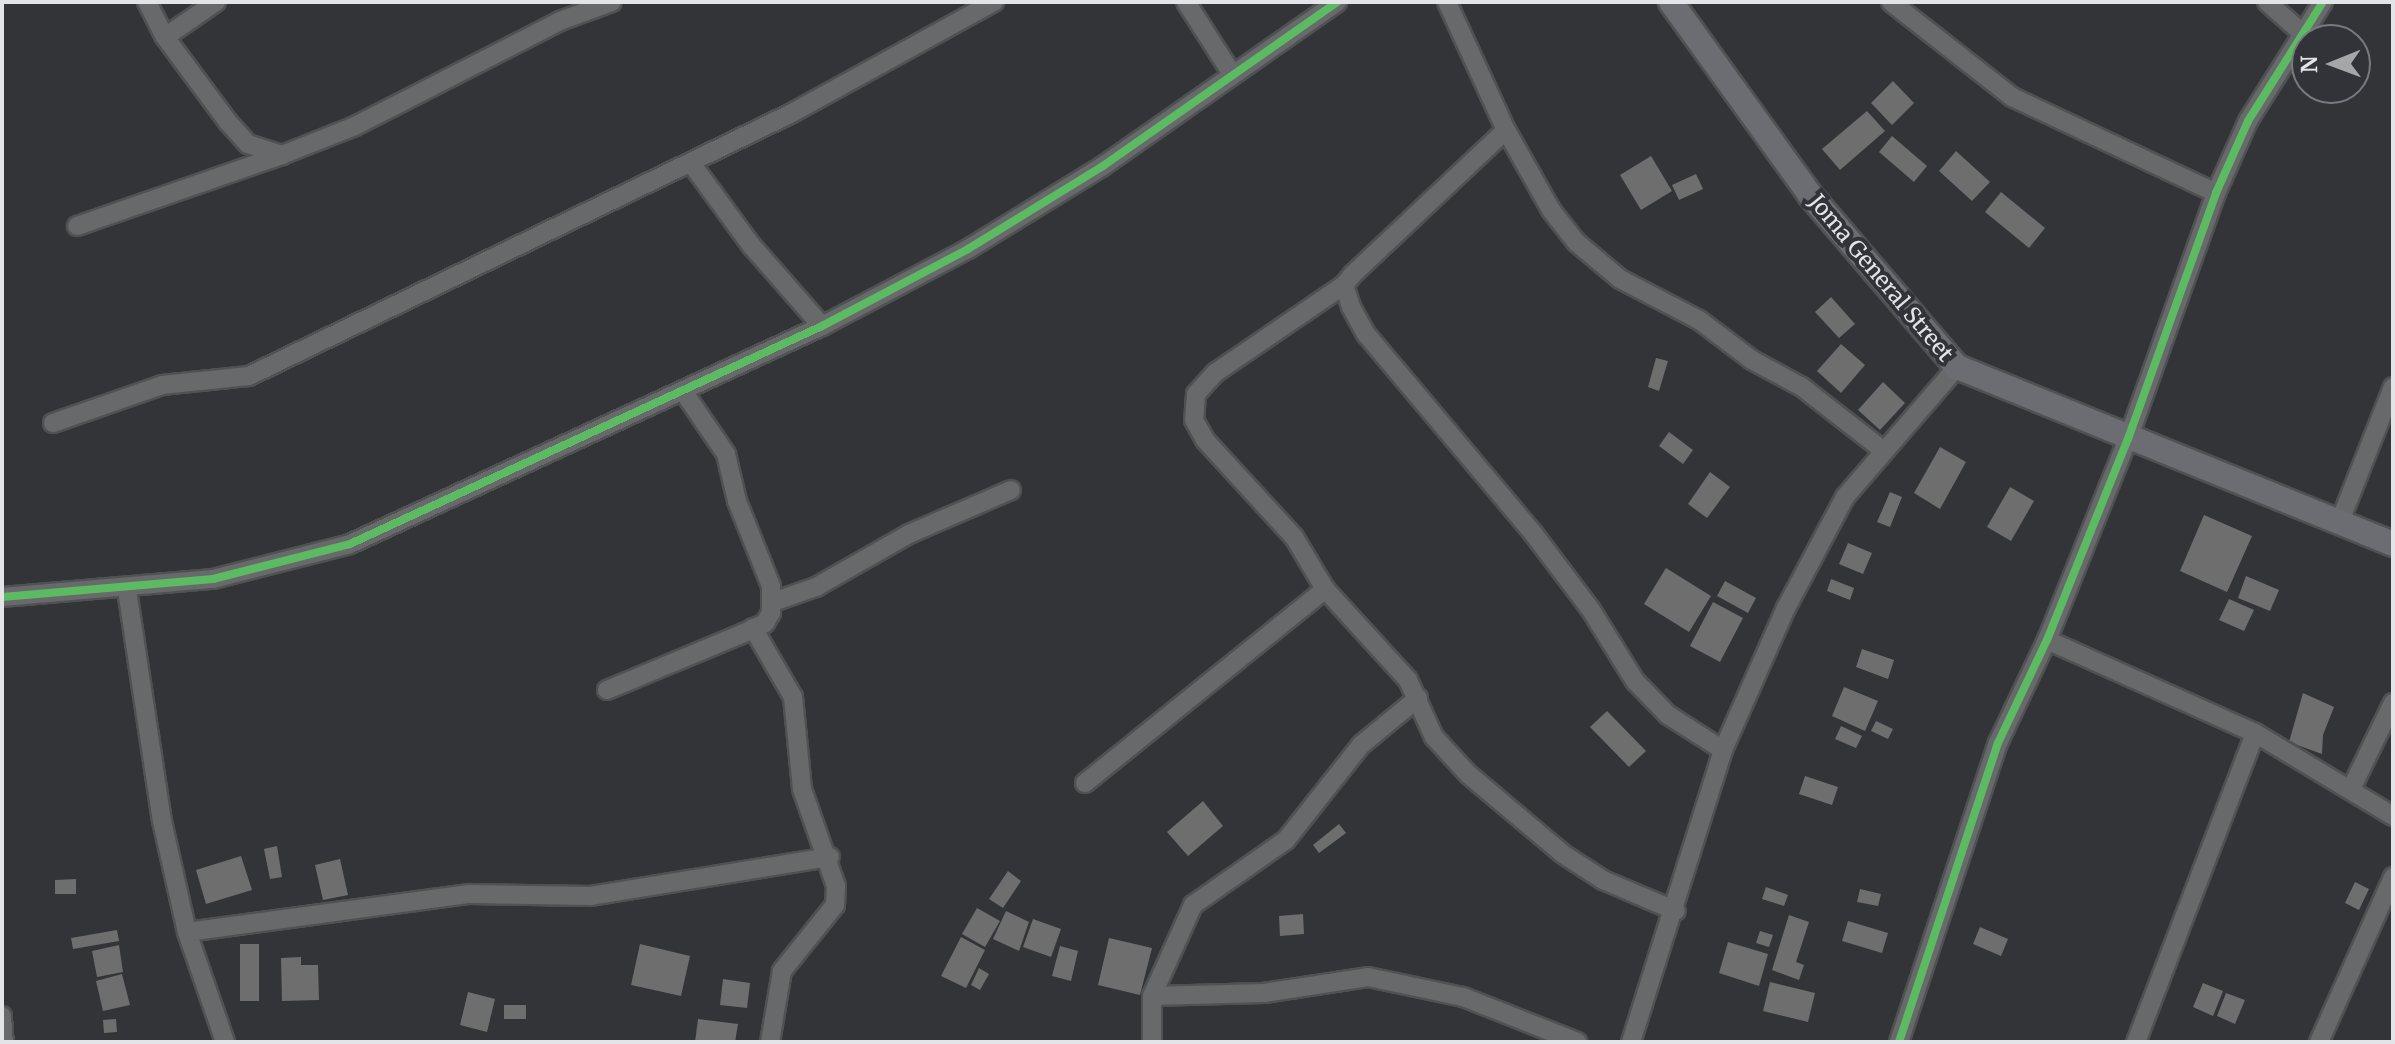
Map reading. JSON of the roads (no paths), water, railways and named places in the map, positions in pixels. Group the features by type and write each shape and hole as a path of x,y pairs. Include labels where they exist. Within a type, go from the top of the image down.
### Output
{"street":[{"path":"147,2 165,37 248,144 282,155"},
{"path":"165,37 216,2"},
{"path":"77,226 282,155 355,126 560,21 612,2"},
{"path":"53,423 162,385 249,376 691,163 994,2"},
{"path":"1186,2 1232,74"},
{"path":"2,597 127,590 213,579 350,544 822,326 968,249 1090,175 1337,2"},
{"path":"1447,2 1506,130 1551,210 1576,242 1620,279 1699,320 1752,360 1802,387 1884,451"},
{"name":"Joma General Street","path":"1671,2 1810,195 1957,367 2393,544"},
{"path":"1891,2 2012,97 2216,193"},
{"path":"2267,2 2292,24"},
{"path":"2307,24 2323,2"},
{"path":"1899,1042 1998,743 2047,640 2128,439 2216,193 2248,121 2291,49"},
{"path":"1506,130 1344,285 1215,373 1196,394 1194,420 1205,440 1294,537 1325,589 1418,698 1434,737 1468,774 1536,826 1563,854 1603,880 1676,911"},
{"path":"691,163 751,245 822,326"},
{"path":"1344,285 1366,334 1533,533 1591,610 1635,681 1668,715 1723,750"},
{"path":"1631,1042 1676,911 1723,750 1786,608 1845,497 1957,367"},
{"path":"2340,521 2393,387"},
{"path":"607,690 765,623 773,602 726,454 683,391"},
{"path":"773,602 816,587 909,534 1011,490"},
{"path":"1085,783 1325,589"},
{"path":"127,590 151,761 187,932 225,1042"},
{"path":"753,628 793,697 802,789 830,857 835,905 782,971 770,1042"},
{"path":"2047,640 2255,733 2393,816"},
{"path":"1152,1042 1152,996 1193,905 1286,840 1361,745 1418,698"},
{"path":"2351,789 2393,703"},
{"path":"2136,1042 2255,733"},
{"path":"187,932 469,894 591,896 830,857"},
{"path":"2319,1042 2393,877"},
{"path":"1152,996 1264,993 1368,977 1463,997 1577,1042"},
{"path":"2,1016 4,1042"}]}
